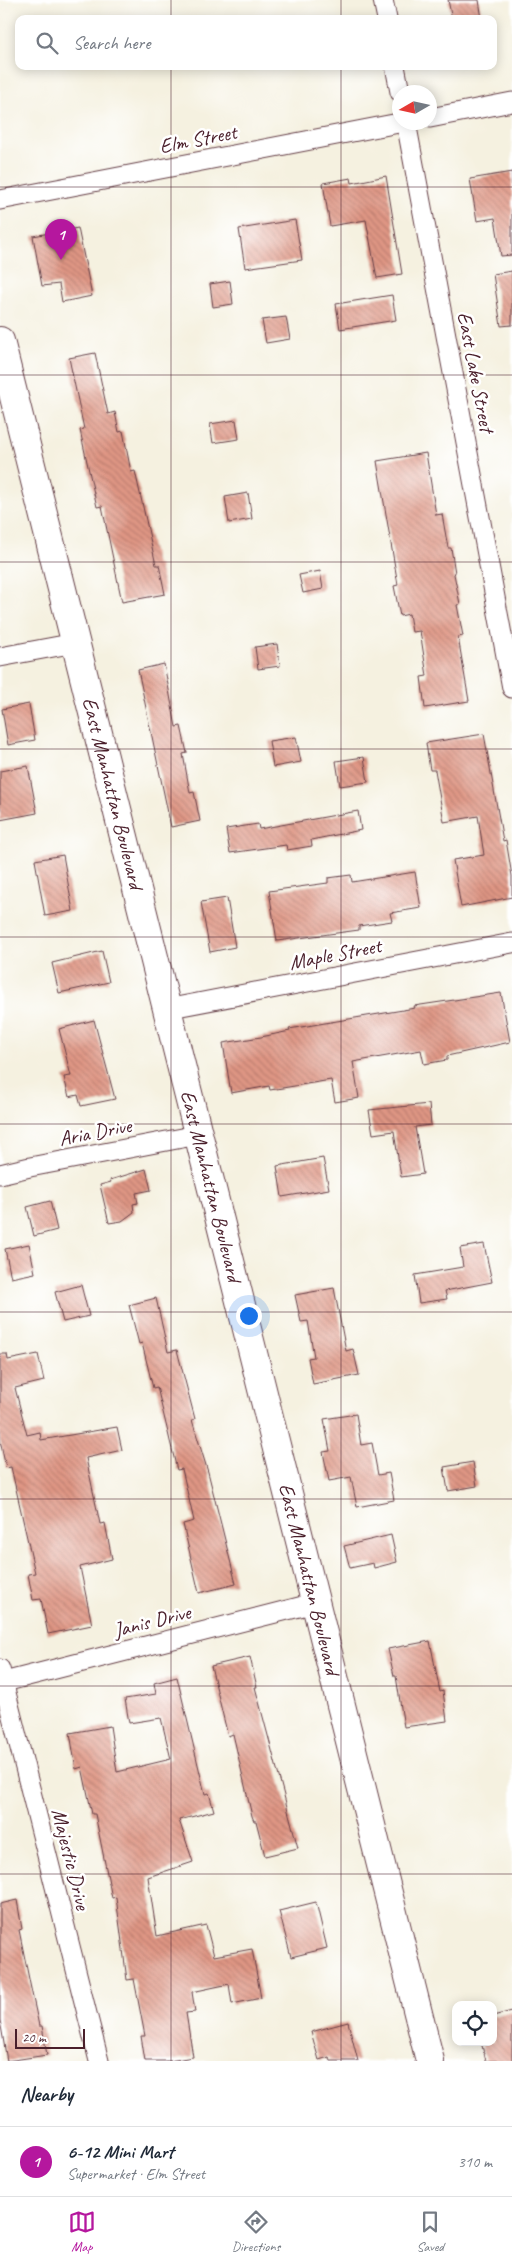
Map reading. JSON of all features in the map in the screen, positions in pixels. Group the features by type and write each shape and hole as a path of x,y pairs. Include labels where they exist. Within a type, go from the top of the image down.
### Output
{"main road":[{"name":"East Manhattan Boulevard","path":"0,340 430,2061"}],"street":[{"path":"383,0 385,15"},
{"path":"396,70 399,85"},
{"path":"437,117 512,102"},
{"name":"Elm Street","path":"0,200 392,125"},
{"name":"East Lake Street","path":"407,130 512,688"},
{"path":"0,657 75,642"},
{"name":"Maple Street","path":"166,1009 512,943"},
{"name":"Aria Drive","path":"0,1174 198,1135"},
{"name":"Janis Drive","path":"1,1678 315,1603"},
{"name":"Majestic Drive","path":"1,1678 99,2061"}],"building":[{"path":"448,0 479,0 481,15 451,15"},
{"path":"512,172 512,255 501,256 495,218 477,221 470,179"},
{"path":"386,176 402,274 377,278 366,220 330,226 323,183 351,178 352,183"},
{"path":"295,220 302,260 245,268 239,229"},
{"path":"78,228 92,296 62,302 59,284 42,286 33,236"},
{"path":"512,271 512,325 501,326 493,274"},
{"path":"230,281 233,304 213,307 210,284"},
{"path":"392,295 396,320 340,329 336,304"},
{"path":"286,317 290,339 266,343 262,320"},
{"path":"95,353 108,414 115,412 119,432 123,431 131,472 135,471 156,565 159,565 165,594 122,602 102,506 97,507 80,430 84,429 69,358"},
{"path":"236,420 239,439 213,443 210,424"},
{"path":"426,453 436,515 442,514 448,548 451,548 460,604 457,605 463,636 458,637 469,701 425,708 421,677 427,676 420,631 412,632 409,614 400,616 394,586 398,585 377,461"},
{"path":"248,493 252,519 229,523 225,497"},
{"path":"320,571 323,589 303,593 299,575"},
{"path":"277,644 280,666 258,669 255,647"},
{"path":"164,664 176,727 181,726 187,753 183,754 190,793 194,792 200,821 171,827 138,670"},
{"path":"29,704 35,740 8,745 2,709"},
{"path":"484,734 503,841 506,840 512,876 512,897 461,907 453,860 484,855 478,816 444,822 435,770 430,770 426,743"},
{"path":"296,737 301,762 273,767 269,741"},
{"path":"364,757 368,782 340,786 336,761"},
{"path":"28,766 37,813 0,820 0,771"},
{"path":"358,811 361,830 311,840 312,846 287,850 286,845 230,853 226,829 258,824 259,829"},
{"path":"63,855 73,911 45,916 35,860"},
{"path":"415,872 421,908 390,913 392,921 359,926 359,930 277,941 269,891 328,883 328,878 351,875 352,882"},
{"path":"227,898 235,947 210,952 201,902"},
{"path":"102,951 109,982 59,993 52,963"},
{"path":"501,993 510,1042 447,1056 447,1060 424,1064 421,1050 353,1062 359,1098 335,1102 331,1080 270,1090 269,1086 231,1093 223,1043 290,1031 289,1029 415,1008 414,1006"},
{"path":"94,1020 115,1099 81,1106 78,1095 69,1097 64,1077 71,1076 59,1029"},
{"path":"429,1104 431,1125 415,1127 423,1174 401,1177 394,1131 373,1134 369,1110"},
{"path":"323,1158 329,1189 282,1197 277,1166"},
{"path":"146,1169 151,1190 136,1193 138,1203 133,1204 134,1212 122,1221 109,1223 100,1185"},
{"path":"50,1201 57,1230 34,1236 27,1207"},
{"path":"29,1244 35,1273 11,1278 5,1249"},
{"path":"484,1244 492,1282 445,1291 447,1299 419,1303 415,1275 463,1267 460,1248"},
{"path":"81,1285 89,1316 63,1322 55,1292"},
{"path":"334,1288 346,1351 353,1349 359,1375 313,1384 308,1358 314,1357 308,1321 301,1322 295,1295"},
{"path":"156,1298 168,1352 177,1350 195,1419 192,1420 208,1472 236,1584 199,1593 183,1524 194,1521 182,1469 177,1470 157,1387 153,1388 142,1343 139,1344 129,1305"},
{"path":"0,1354 7,1354 8,1360 38,1354 44,1381 15,1388 27,1435 40,1432 41,1440 117,1427 122,1450 86,1458 100,1524 105,1523 112,1559 80,1567 92,1625 48,1634 41,1599 33,1600 28,1574 35,1573 11,1467 6,1468 0,1440"},
{"path":"356,1414 361,1445 372,1443 378,1475 389,1473 394,1500 357,1507 351,1477 329,1481 323,1452 330,1451 324,1419"},
{"path":"473,1462 477,1486 448,1491 444,1467"},
{"path":"391,1535 397,1562 374,1568 373,1563 350,1568 344,1546"},
{"path":"430,1641 440,1692 443,1691 447,1721 404,1727 396,1676 394,1676 388,1649"},
{"path":"250,1657 257,1687 255,1687 298,1848 265,1856 256,1821 254,1821 252,1816 233,1734 228,1736 211,1666"},
{"path":"177,1677 205,1794 209,1793 214,1811 179,1820 193,1862 148,1877 157,1936 206,1925 214,1956 252,1949 261,1998 232,2004 229,1984 192,1992 195,2012 186,2013 193,2057 169,2061 145,2061 141,2036 145,2036 134,1979 127,1980 116,1897 112,1898 95,1814 92,1814 82,1767 76,1769 70,1733 110,1726 117,1772 171,1759 161,1718 129,1723 125,1699 156,1694 154,1683"},
{"path":"17,1900 22,1929 19,1930 47,2055 7,2061 0,2020 0,1904"},
{"path":"316,1902 327,1948 291,1957 279,1911"},
{"path":"512,2011 512,2061 486,2061 482,2046 497,2046 497,2015"},
{"path":"348,2022 358,2061 331,2061 329,2057 319,2060 311,2032"}],"place":[{"name":"6-12 Mini Mart","path":"61,260"}]}
